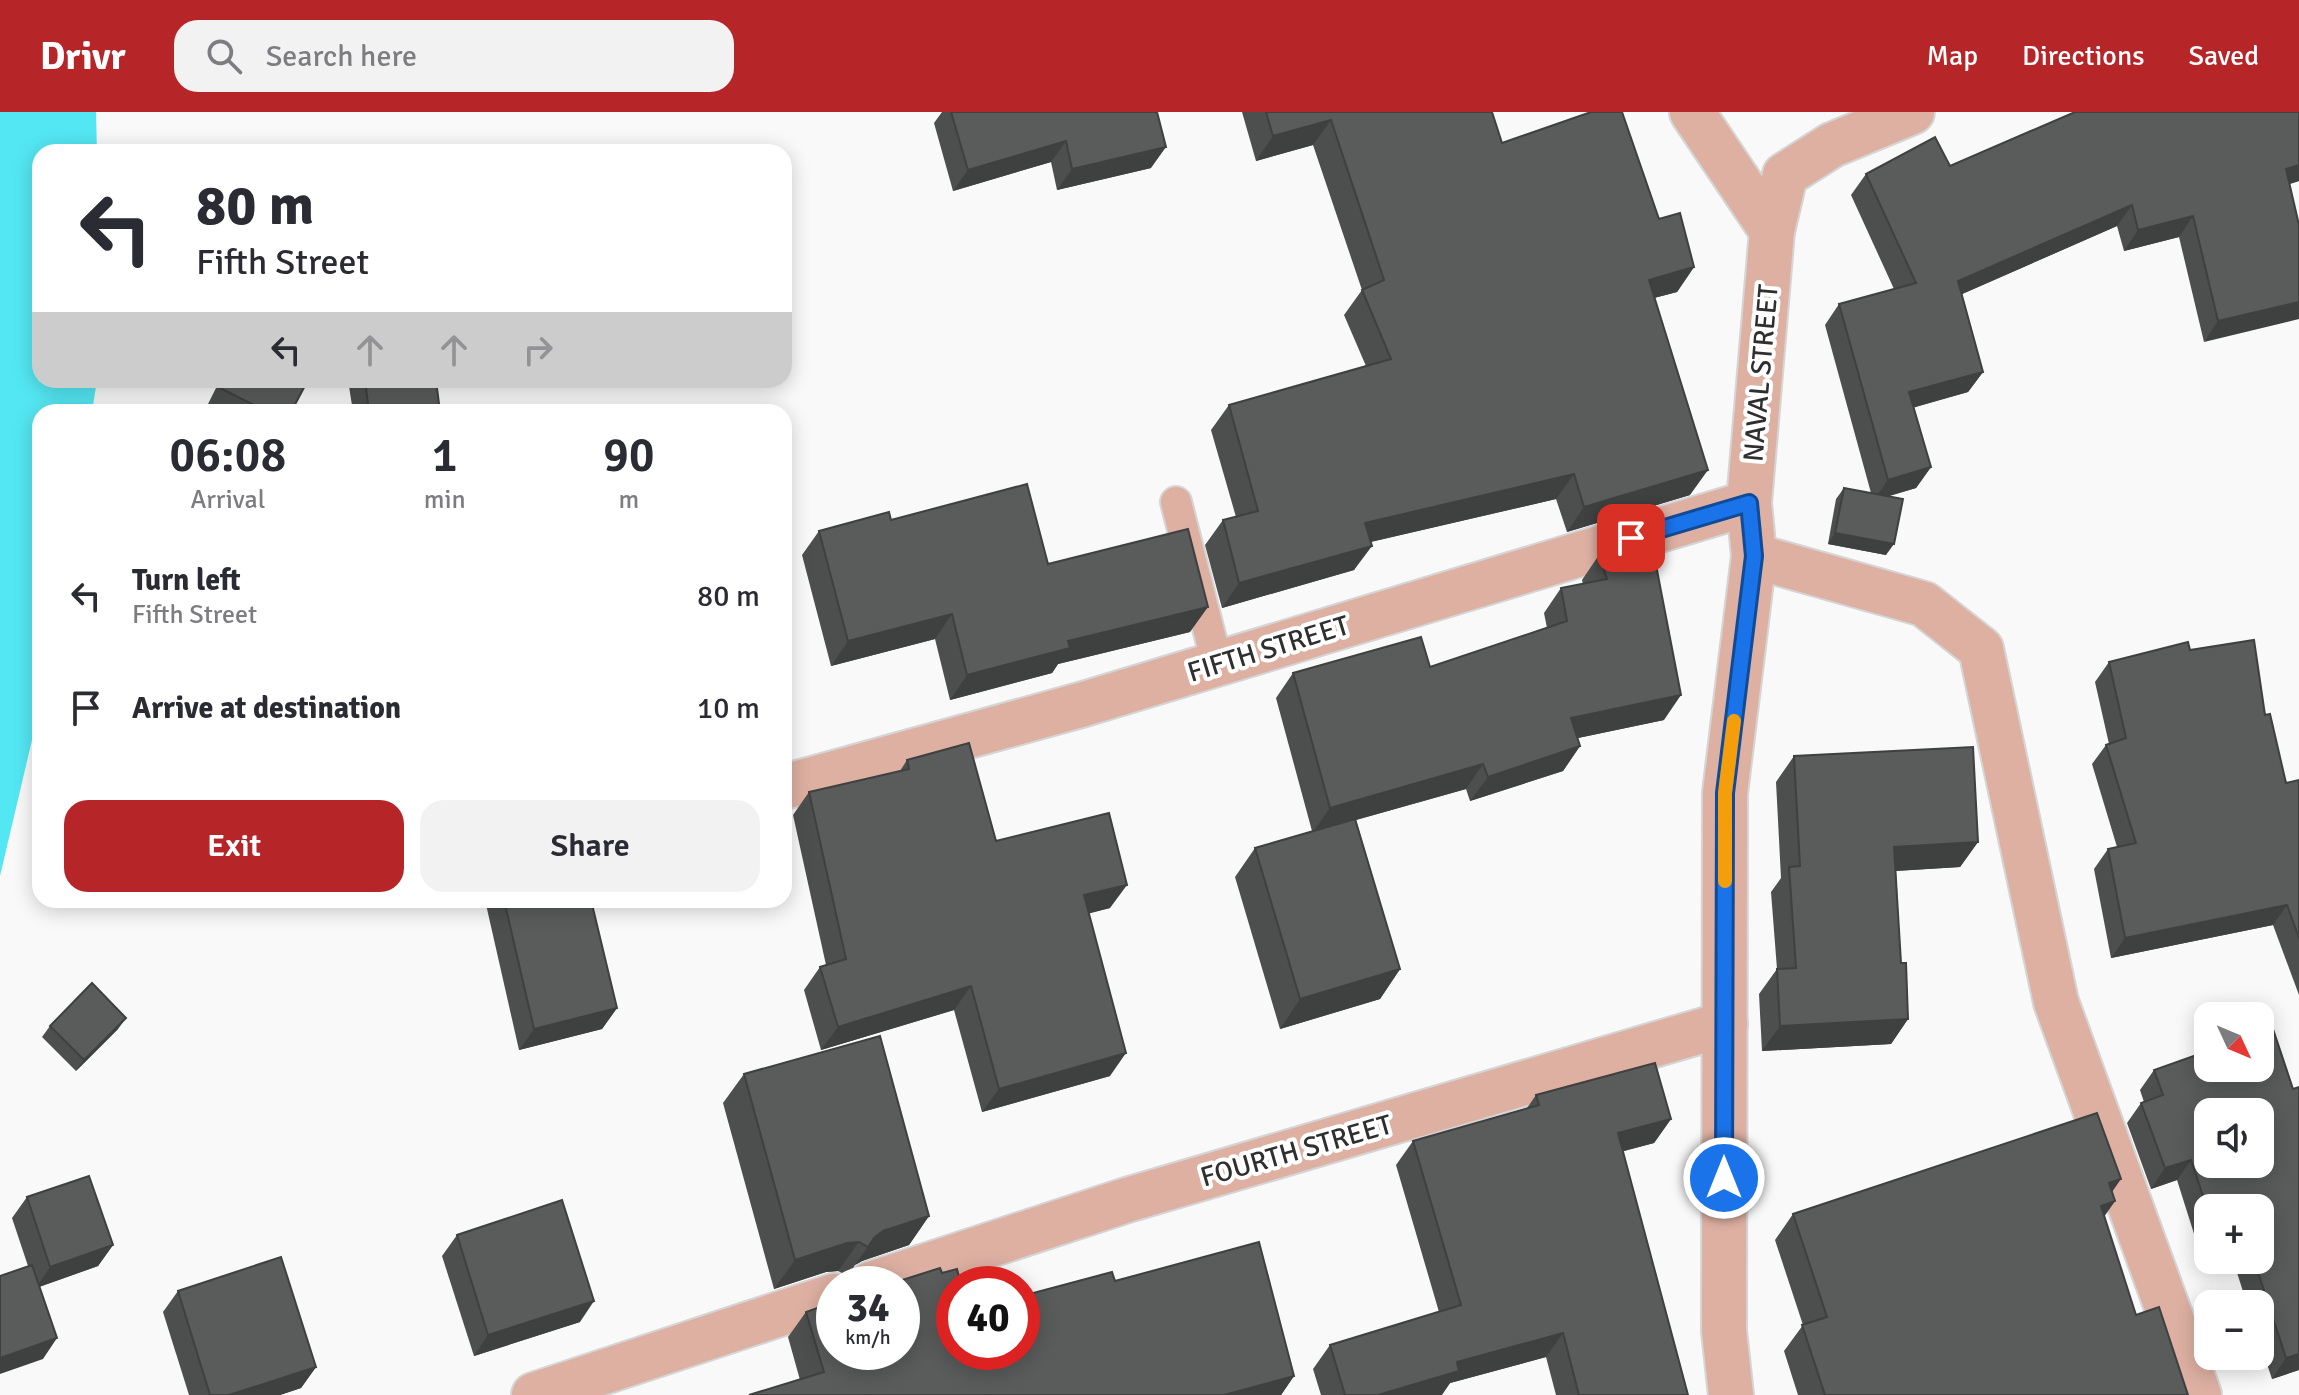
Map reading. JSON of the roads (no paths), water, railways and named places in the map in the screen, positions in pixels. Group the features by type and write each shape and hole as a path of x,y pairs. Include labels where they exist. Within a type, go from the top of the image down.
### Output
{"street":[{"path":"1692,112 1772,231"},
{"name":"NAVAL STREET","path":"1731,1395 1724,1331 1725,793 1754,556 1749,503 1772,231 1785,175 1832,145 1912,112"},
{"name":"FIFTH STREET","path":"792,785 1084,704 1749,503"},
{"path":"1754,556 1924,604 1981,649 2056,1002 2199,1395"},
{"name":"FOURTH STREET","path":"920,1268 1127,1200 1725,1024"},
{"path":"534,1395 816,1302"}],"lane":[{"path":"1176,502 1217,663"}],"water":[{"path":"0,112 96,112 97,144 32,144 32,388 96,388 93,404 32,404 32,740 0,876"}]}
